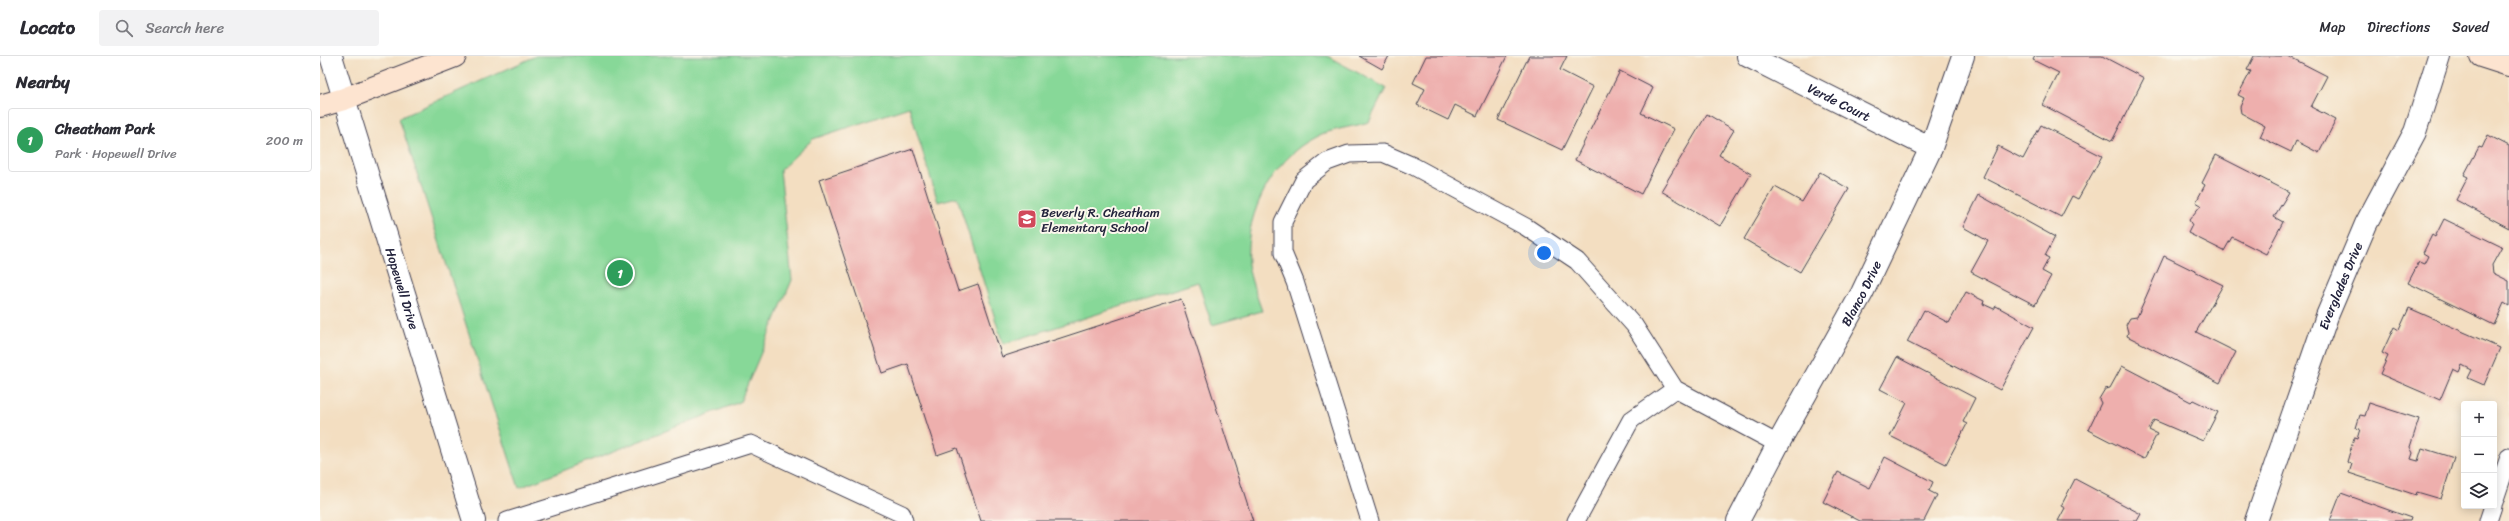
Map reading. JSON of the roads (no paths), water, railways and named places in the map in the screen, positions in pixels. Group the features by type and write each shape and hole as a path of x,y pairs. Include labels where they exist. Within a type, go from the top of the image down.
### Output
{"street":[{"name":"Hopewell Drive","path":"331,56 474,521"},
{"path":"320,106 344,99 455,56"},
{"name":"Verde Court","path":"1748,56 1931,148"},
{"name":"Blanco Drive","path":"1738,521 1778,444 1862,293 1931,148 1963,56"},
{"name":"Everglades Drive","path":"2256,521 2327,316 2366,224 2414,132 2439,56"},
{"path":"2481,56 2509,65"}],"lane":[{"path":"1370,521 1295,282 1283,253 1283,222 1304,180 1327,162 1349,154 1384,153 1413,166 1526,227 1577,261 1634,325 1675,389 1778,444"},
{"path":"1576,521 1631,420 1675,389"},
{"path":"507,521 751,444 902,514 904,521"},
{"path":"2497,493 2509,456"},
{"path":"2488,521 2492,509"}],"place":[{"name":"Beverly R. Cheatham Elementary School","path":"1027,219"},
{"name":"Cheatham Park","path":"620,273"}]}
